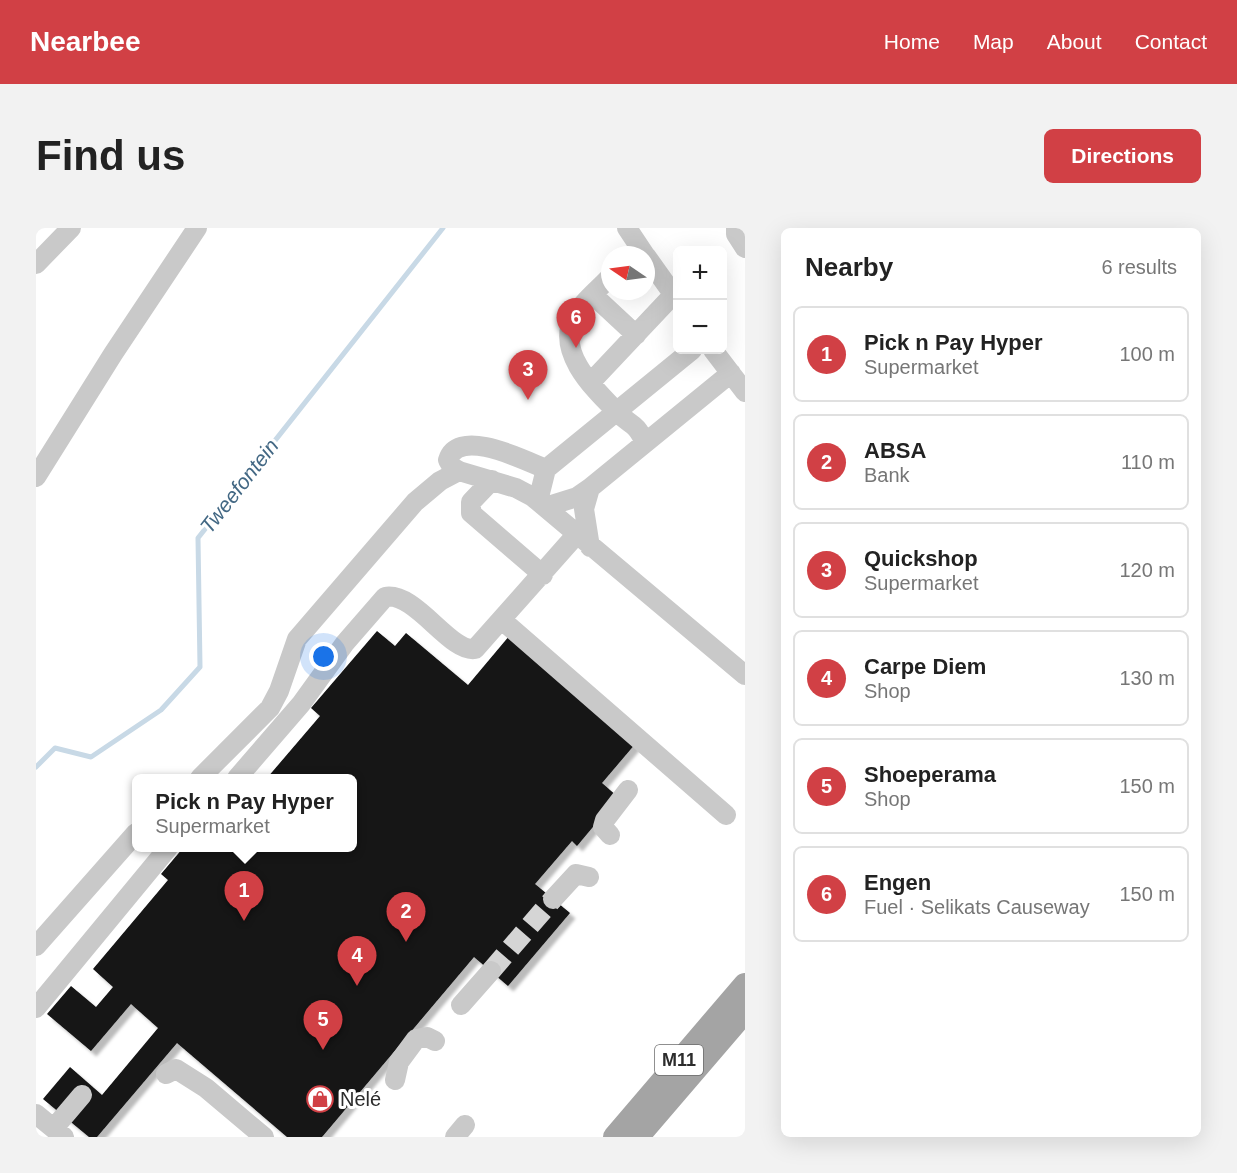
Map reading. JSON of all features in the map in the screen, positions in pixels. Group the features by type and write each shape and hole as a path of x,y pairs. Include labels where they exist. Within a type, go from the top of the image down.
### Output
{"main road":[{"name":"M11","path":"615,1137 745,985"},
{"name":"M11","path":"637,1137 745,1011"}],"street":[{"path":"36,264 70,228"},
{"path":"36,477 113,354 197,228"},
{"path":"627,228 636,246"},
{"path":"736,228 738,239 745,248"},
{"path":"655,272 673,295"},
{"path":"601,287 576,313 569,333 572,358 616,412 635,424 645,443"},
{"path":"593,295 636,334"},
{"path":"591,382 636,334 673,300"},
{"path":"541,504 546,468 687,354"},
{"path":"715,354 745,392"},
{"path":"541,504 577,497 731,373"},
{"path":"546,468 495,449 470,445 455,449 449,455 449,464 459,471 516,488 541,504 745,675"},
{"path":"204,774 270,708 279,691 297,639 414,502 440,481 459,471"},
{"path":"492,480 471,502 471,513 543,575"},
{"path":"240,774 301,704 345,643 385,597 399,597 462,646 471,650 503,621 543,575 583,541 584,509 590,488"},
{"path":"503,621 726,814"},
{"path":"610,834 604,829 603,823 627,790"},
{"path":"36,946 132,838"},
{"path":"36,1008 165,852"},
{"path":"553,899 576,874 589,877"},
{"path":"461,1005 491,971"},
{"path":"395,1080 399,1062 416,1039 428,1037 435,1041"},
{"path":"166,1074 176,1069 206,1088 264,1137"},
{"path":"36,1114 59,1133 82,1095"}],"building":[{"path":"377,631 395,646 406,633 468,685 510,635 636,743 602,783 618,797 577,846 572,841 535,884 570,913 508,986 474,957 322,1137 287,1137 177,1043 97,1137 89,1137 43,1099 70,1067 102,1095 158,1028 131,1004 91,1051 47,1014 71,986 96,1007 113,987 93,969 168,880 161,874 180,852 357,852 357,774 270,774 320,716 311,708"}],"waterway":[{"name":"Tweefontein","path":"36,767 55,748 91,757 161,710 200,667 198,538 443,228"}],"tunnel":[{"path":"491,971 553,899"}],"place":[{"name":"Engen","path":"576,348"},
{"name":"Quickshop","path":"528,400"},
{"name":"Pick n Pay Hyper","path":"244,921"},
{"name":"ABSA","path":"406,942"},
{"name":"Carpe Diem","path":"357,986"},
{"name":"Shoeperama","path":"323,1050"},
{"name":"Nelé","path":"320,1099"}]}
